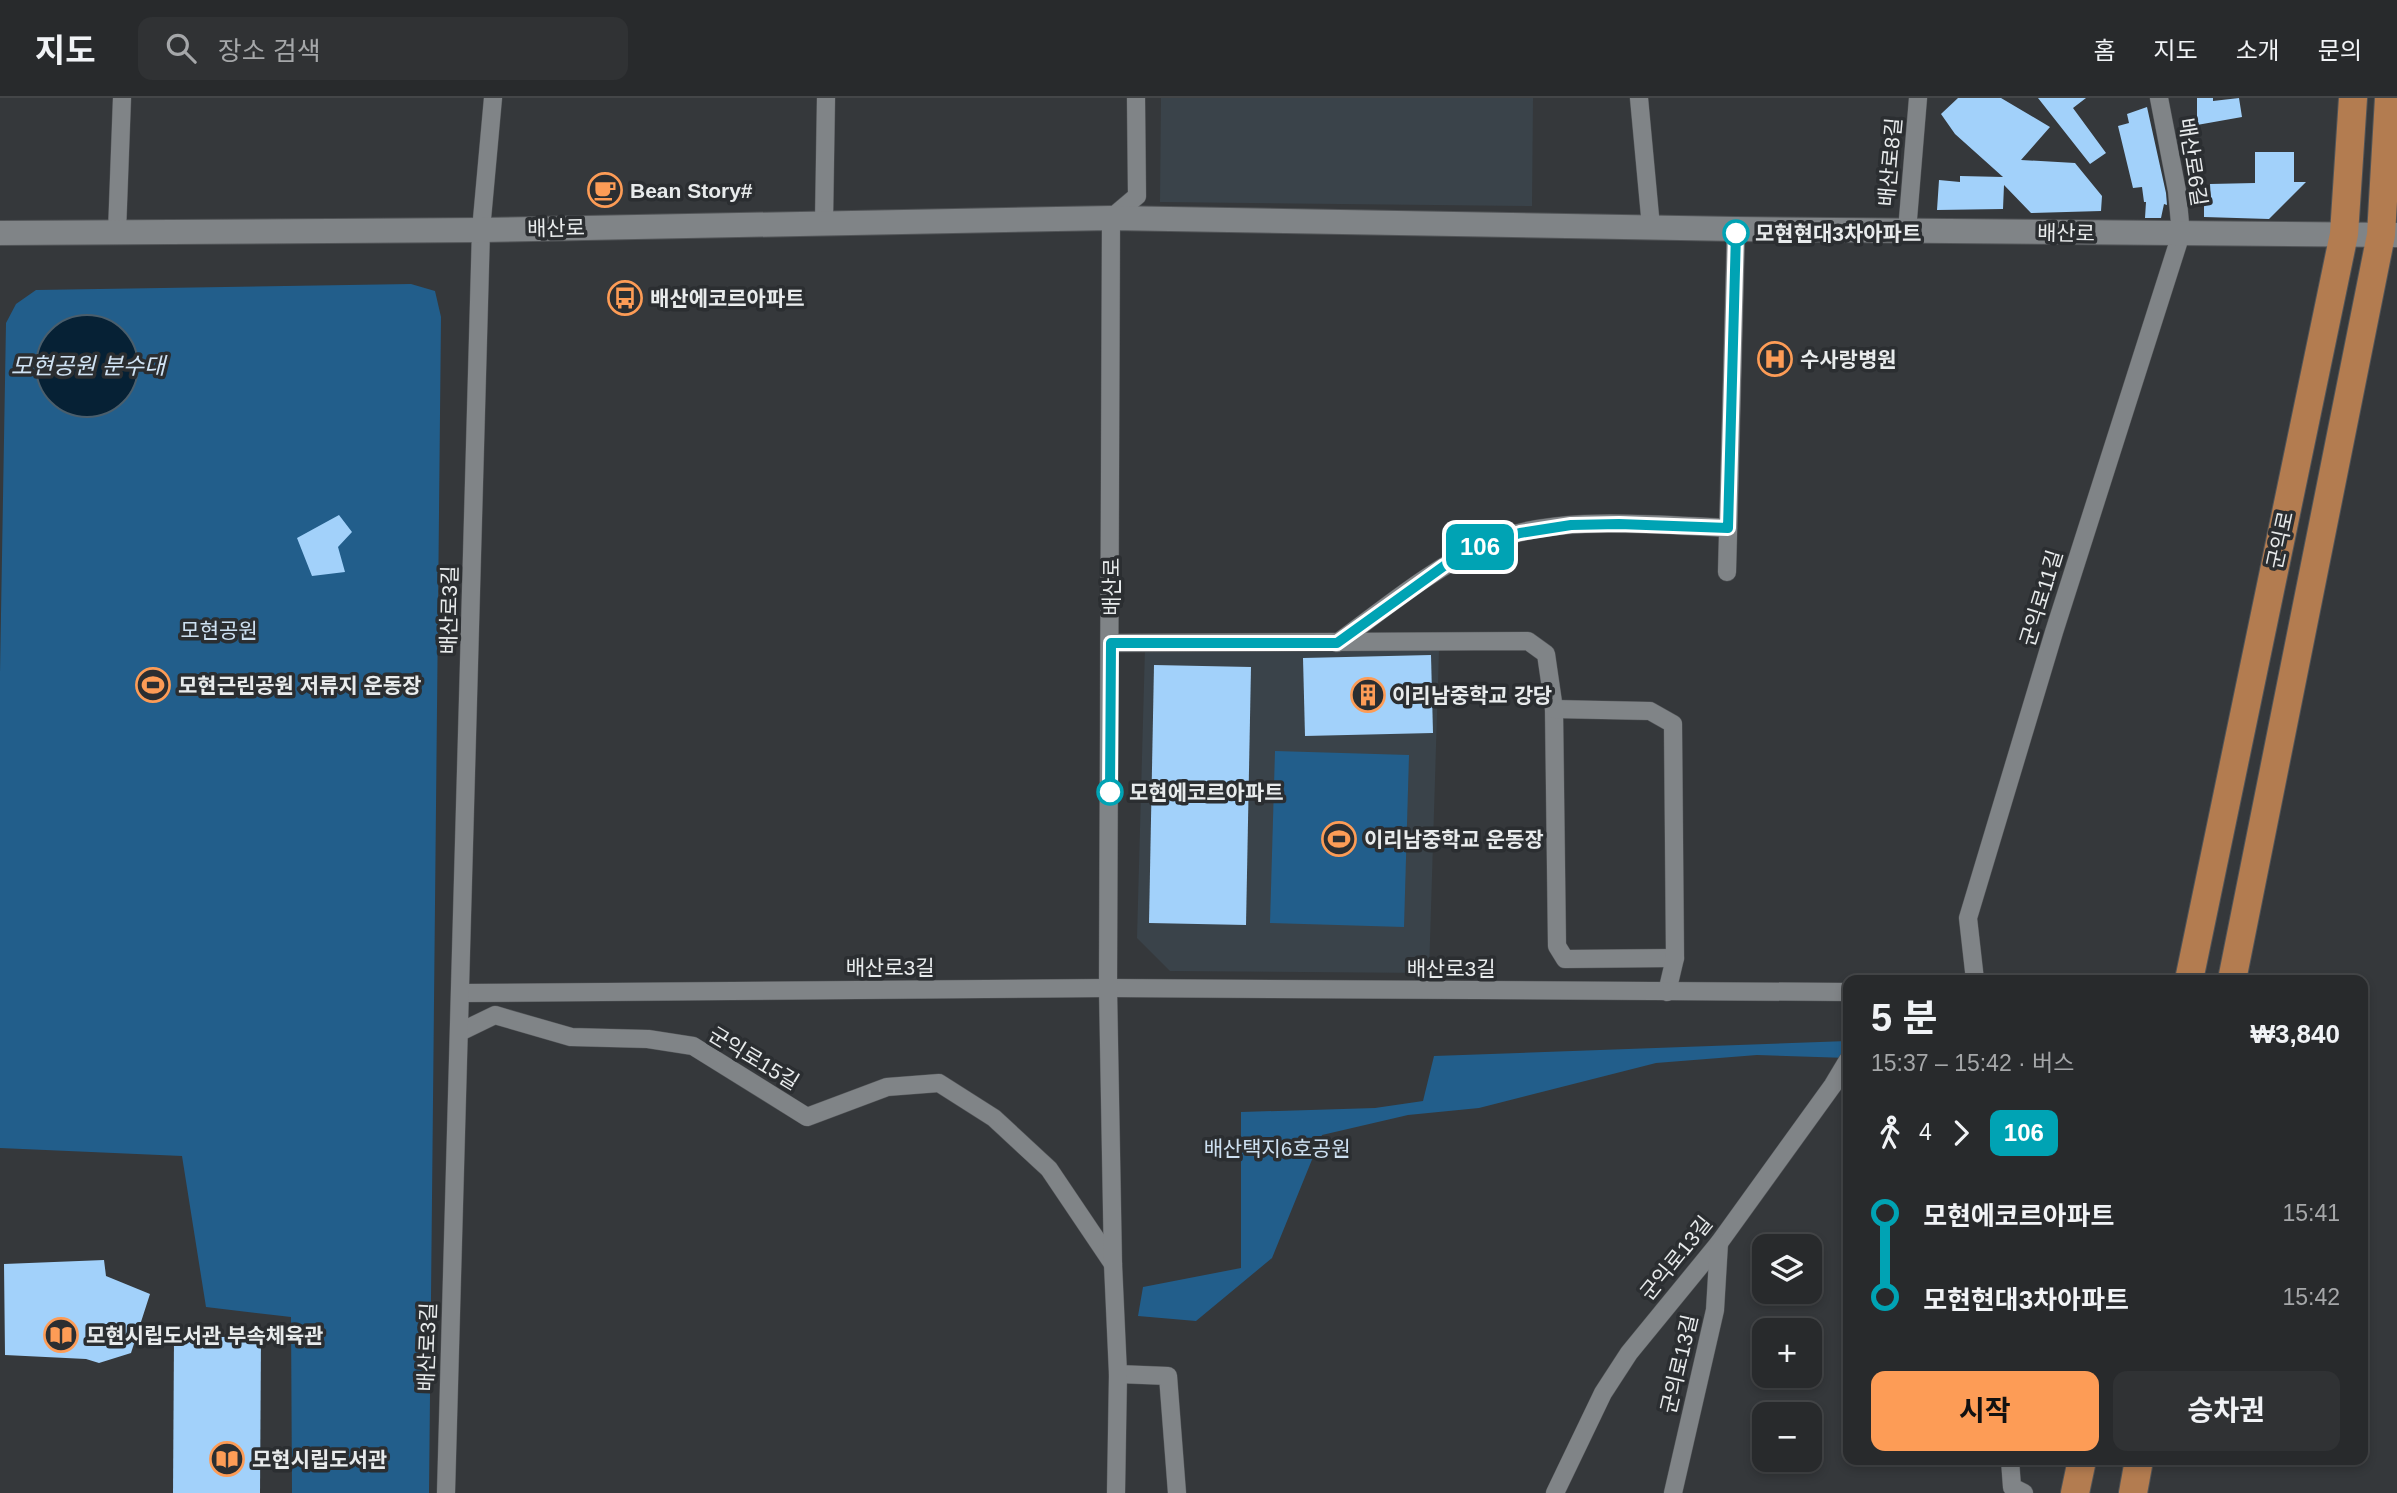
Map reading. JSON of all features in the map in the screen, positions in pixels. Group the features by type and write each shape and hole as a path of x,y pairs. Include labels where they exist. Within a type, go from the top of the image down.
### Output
{"main road":[{"name":"군익로","path":"2190,975 2344,234 2353,98"},
{"name":"군익로","path":"2233,975 2389,235 2389,98"},
{"path":"2075,1493 2081,1465"},
{"path":"2133,1493 2137,1465"}],"street":[{"path":"117,232 122,98"},
{"name":"배산로3길","path":"446,1493 481,230 493,98"},
{"path":"824,222 826,98"},
{"path":"1111,218 1137,196 1136,98"},
{"path":"1639,98 1651,227"},
{"name":"배산로8길","path":"1907,231 1918,98"},
{"name":"배산로6길","path":"2159,98 2178,191 2181,234"},
{"name":"배산로","path":"0,233 481,230 1111,218 1736,229 2389,235"},
{"name":"배산로","path":"1111,218 1111,643 1337,643"},
{"path":"1727,572 1736,229"},
{"name":"군익로11길","path":"1974,975 1968,918 2054,632 2181,234"},
{"path":"1337,643 1444,566 1486,544 1520,533 1583,524 1728,528"},
{"path":"1337,643 1528,640 1546,654 1554,709 1557,946 1565,959 1675,958"},
{"path":"1111,643 1108,988 1113,1264 1118,1374 1116,1493"},
{"path":"1554,709 1650,711 1673,724 1675,958 1667,992"},
{"name":"배산로3길","path":"461,993 1108,988 1843,992"},
{"name":"군익로15길","path":"460,1032 495,1015 571,1037 648,1039 693,1046 807,1117 887,1087 939,1083 994,1118 1049,1169 1113,1264"},
{"name":"군익로13길","path":"1555,1493 1603,1393 1629,1353 1719,1243 1843,1068"},
{"name":"군의로13길","path":"1673,1493 1715,1310 1719,1243"},
{"path":"1118,1374 1168,1376 1177,1493"},
{"path":"2010,1465 2012,1487 2024,1493"}],"shaded area":[{"path":"1161,98 1533,98 1532,206 1160,202"},
{"path":"1145,648 1439,650 1429,973 1170,971 1137,938"}],"green space":[{"name":"모현공원","path":"411,284 435,291 441,317 429,1493 292,1493 291,1317 206,1307 182,1156 0,1148 0,673 6,323 16,304 36,290"},
{"name":"이리남중학교 운동장","path":"1275,751 1409,755 1404,927 1270,923"},
{"name":"배산택지6호공원","path":"1843,1041 1843,1058 1757,1055 1656,1063 1479,1108 1408,1115 1322,1135 1272,1258 1196,1321 1138,1316 1143,1287 1241,1268 1241,1112 1375,1108 1423,1101 1434,1056"}],"water":[{"name":"모현공원 분수대","path":"87,315 107,319 123,330 134,346 138,366 134,386 123,402 107,413 87,417 67,413 51,402 40,386 36,366 40,346 51,330 67,319"}],"building":[{"path":"1958,98 2001,98 2050,127 2021,160 2075,163 2102,196 2101,211 2031,213 2004,185 2003,209 1937,210 1939,180 1960,182 1960,176 2003,177 1955,134 1941,114"},
{"path":"2038,98 2086,98 2073,108 2106,153 2090,164"},
{"path":"2197,98 2213,98 2213,101 2239,98 2242,117 2197,125"},
{"path":"2147,107 2166,193 2167,205 2164,204 2161,218 2145,218 2146,202 2142,187 2133,188 2118,126 2129,123 2127,114"},
{"path":"2255,152 2294,152 2294,182 2306,182 2269,219 2204,217 2204,201 2211,201 2210,184 2255,183"},
{"path":"339,515 352,532 338,547 345,572 312,576 297,538"},
{"name":"이리남중학교 강당","path":"1431,655 1433,733 1305,736 1303,658"},
{"path":"1154,665 1251,667 1246,925 1149,923"},
{"path":"104,1260 106,1276 150,1294 131,1353 99,1363 86,1359 5,1355 4,1264"},
{"path":"174,1337 261,1337 260,1493 173,1493"}],"bus line":[{"name":"106","path":"1110,792 1111,643 1337,643 1444,566 1486,544 1520,533 1571,525 1728,528 1736,233"}],"place":[{"name":"Bean Story#","path":"605,190"},
{"name":"모현현대3차아파트","path":"1736,233"},
{"name":"배산에코르아파트","path":"625,298"},
{"name":"수사랑병원","path":"1775,359"},
{"name":"모현근린공원 저류지 운동장","path":"153,685"},
{"name":"이리남중학교 강당","path":"1368,695"},
{"name":"모현에코르아파트","path":"1110,792"},
{"name":"이리남중학교 운동장","path":"1339,839"},
{"name":"모현시립도서관 부속체육관","path":"61,1335"},
{"name":"모현시립도서관","path":"227,1459"}]}
